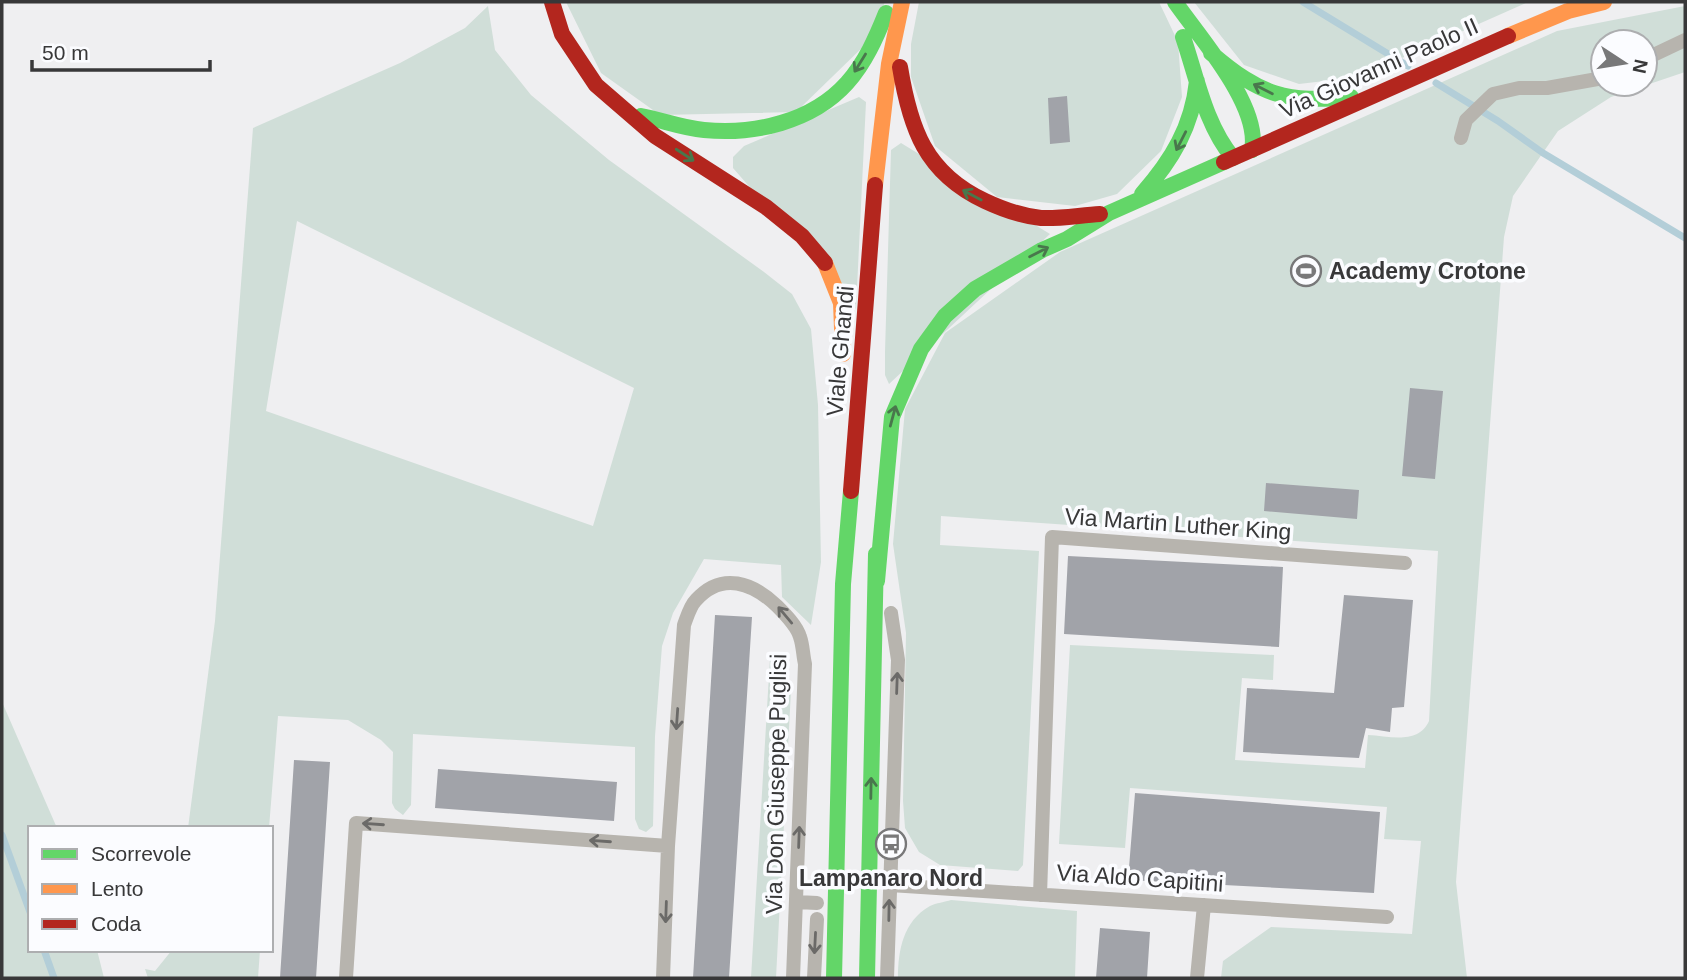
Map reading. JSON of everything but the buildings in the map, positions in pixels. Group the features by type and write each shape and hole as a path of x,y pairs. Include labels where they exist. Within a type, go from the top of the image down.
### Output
{"street":[{"path":"552,2 562,34 596,85 655,135 766,207 802,236 825,264 841,303 844,371 843,584"},
{"path":"632,114 703,131 741,131 782,123 815,108 840,91 876,36 891,2"},
{"path":"870,269 876,166 889,64 902,2"},
{"path":"908,2 900,67 906,107 917,137 946,177 968,194 1027,215 1045,218 1109,213"},
{"path":"1173,2 1211,53 1250,118 1255,135 1252,150"},
{"path":"1173,2 1213,127 1223,149 1233,158"},
{"name":"Via Giovanni Paolo II","path":"1109,213 1568,11 1604,2"},
{"path":"1211,53 1228,69 1279,97 1302,101 1378,95"},
{"path":"1134,202 1174,156 1185,136 1193,115 1197,76"},
{"path":"877,581 891,417 921,349 945,316 975,289 1109,213"},
{"name":"Viale Ghandi","path":"870,269 873,418"},
{"name":"Viale Ghandi","path":"834,978 843,584 870,269"},
{"path":"867,978 877,581 874,445"}],"lane":[{"path":"1659,52 1685,40"},
{"path":"1461,138 1466,120 1493,94 1519,88 1547,88 1589,80"},
{"name":"Via Martin Luther King","path":"1040,895 1052,537 1405,563"},
{"path":"877,581 890,604 898,660 887,978"},
{"name":"Via Don Giuseppe Puglisi","path":"663,978 668,846 684,625 694,601 709,589 729,582 749,584 785,613 800,635 805,664 793,978"},
{"path":"828,633 843,584"},
{"path":"346,978 356,823 668,846"},
{"name":"Via Aldo Capitini","path":"890,885 1387,916"},
{"path":"797,902 818,896 814,978"},
{"path":"1197,978 1204,905"}],"shaded area":[{"path":"566,2 885,2 867,43 796,112 660,115 601,73"},
{"path":"919,2 1159,2 1178,42 1182,97 1161,151 1117,194 1075,206 997,197 935,146 911,77 911,44"},
{"path":"1194,2 1528,2 1359,77 1299,84 1244,65"},
{"path":"488,6 495,50 531,95 609,160 792,294 811,329 818,405 821,562 811,625 782,597 781,565 704,559 673,613 662,646 655,736 653,826 646,832 639,829 635,819 635,747 413,734 411,805 403,815 392,803 393,752 381,740 348,720 278,716 269,826 188,826 215,621 253,128 400,63 465,28","holes":["297,221 634,388 593,526 266,411"]},
{"path":"1685,6 1685,72 1659,81 1659,28 1589,28 1589,98 1609,98 1558,131 1513,196 1504,237 1456,882 1467,978 1221,978 1223,961 1271,927 1412,934 1421,841 1384,839 1387,807 1130,788 1125,848 1059,844 1070,645 1274,655 1273,680 1242,678 1235,760 1365,768 1368,735 1411,736 1424,729 1429,721 1438,551 941,516 940,545 1039,551 1023,865 1018,871 940,865 919,852 905,828 903,801 906,633 893,544 905,409 945,333 1060,252 1557,31"},
{"path":"859,97 866,102 856,309 733,168 733,157 744,146"},
{"path":"901,143 1050,234 889,384 885,375 885,352 891,150"},
{"path":"770,658 791,690 776,978 751,978"},
{"path":"2,702 56,826 28,826 28,952 98,952 104,978 2,978"},
{"path":"951,900 1077,911 1075,978 898,978 901,947 908,928 921,912 930,906"},
{"path":"170,952 260,952 258,978 148,978 145,969 155,971"}],"waterway":[{"path":"1303,2 1408,66"},
{"path":"1436,83 1498,121 1543,153 1685,238"},
{"path":"2,835 28,906"},
{"path":"45,952 54,978"}],"traffic: fast":[{"path":"1175,2 1213,53 1238,93 1252,132 1252,150"},
{"path":"641,116 688,128 723,131 762,128 800,116 817,108 847,83 865,59 886,13"},
{"path":"1183,37 1215,131 1233,158"},
{"path":"1211,53 1245,79 1275,93 1309,99 1351,97"},
{"path":"1142,194 1179,142 1191,113 1197,81"},
{"path":"877,581 892,417 921,349 945,316 975,289 1109,213 1224,162"},
{"path":"834,978 843,584 851,491"},
{"path":"867,978 876,554"}],"traffic: slow":[{"path":"875,185 889,64 902,2"},
{"path":"1508,36 1568,11 1604,2"},
{"path":"825,263 841,303 843,354"}],"traffic: jam":[{"path":"552,2 562,34 596,85 655,136 766,207 802,236 825,263"},
{"path":"1224,162 1508,36"},
{"path":"900,67 915,129 934,162 965,190 998,207 1034,217 1100,214"},
{"path":"851,491 875,185"}],"place":[{"name":"Academy Crotone","path":"1306,271"},
{"name":"Lampanaro Nord","path":"891,844"}]}
